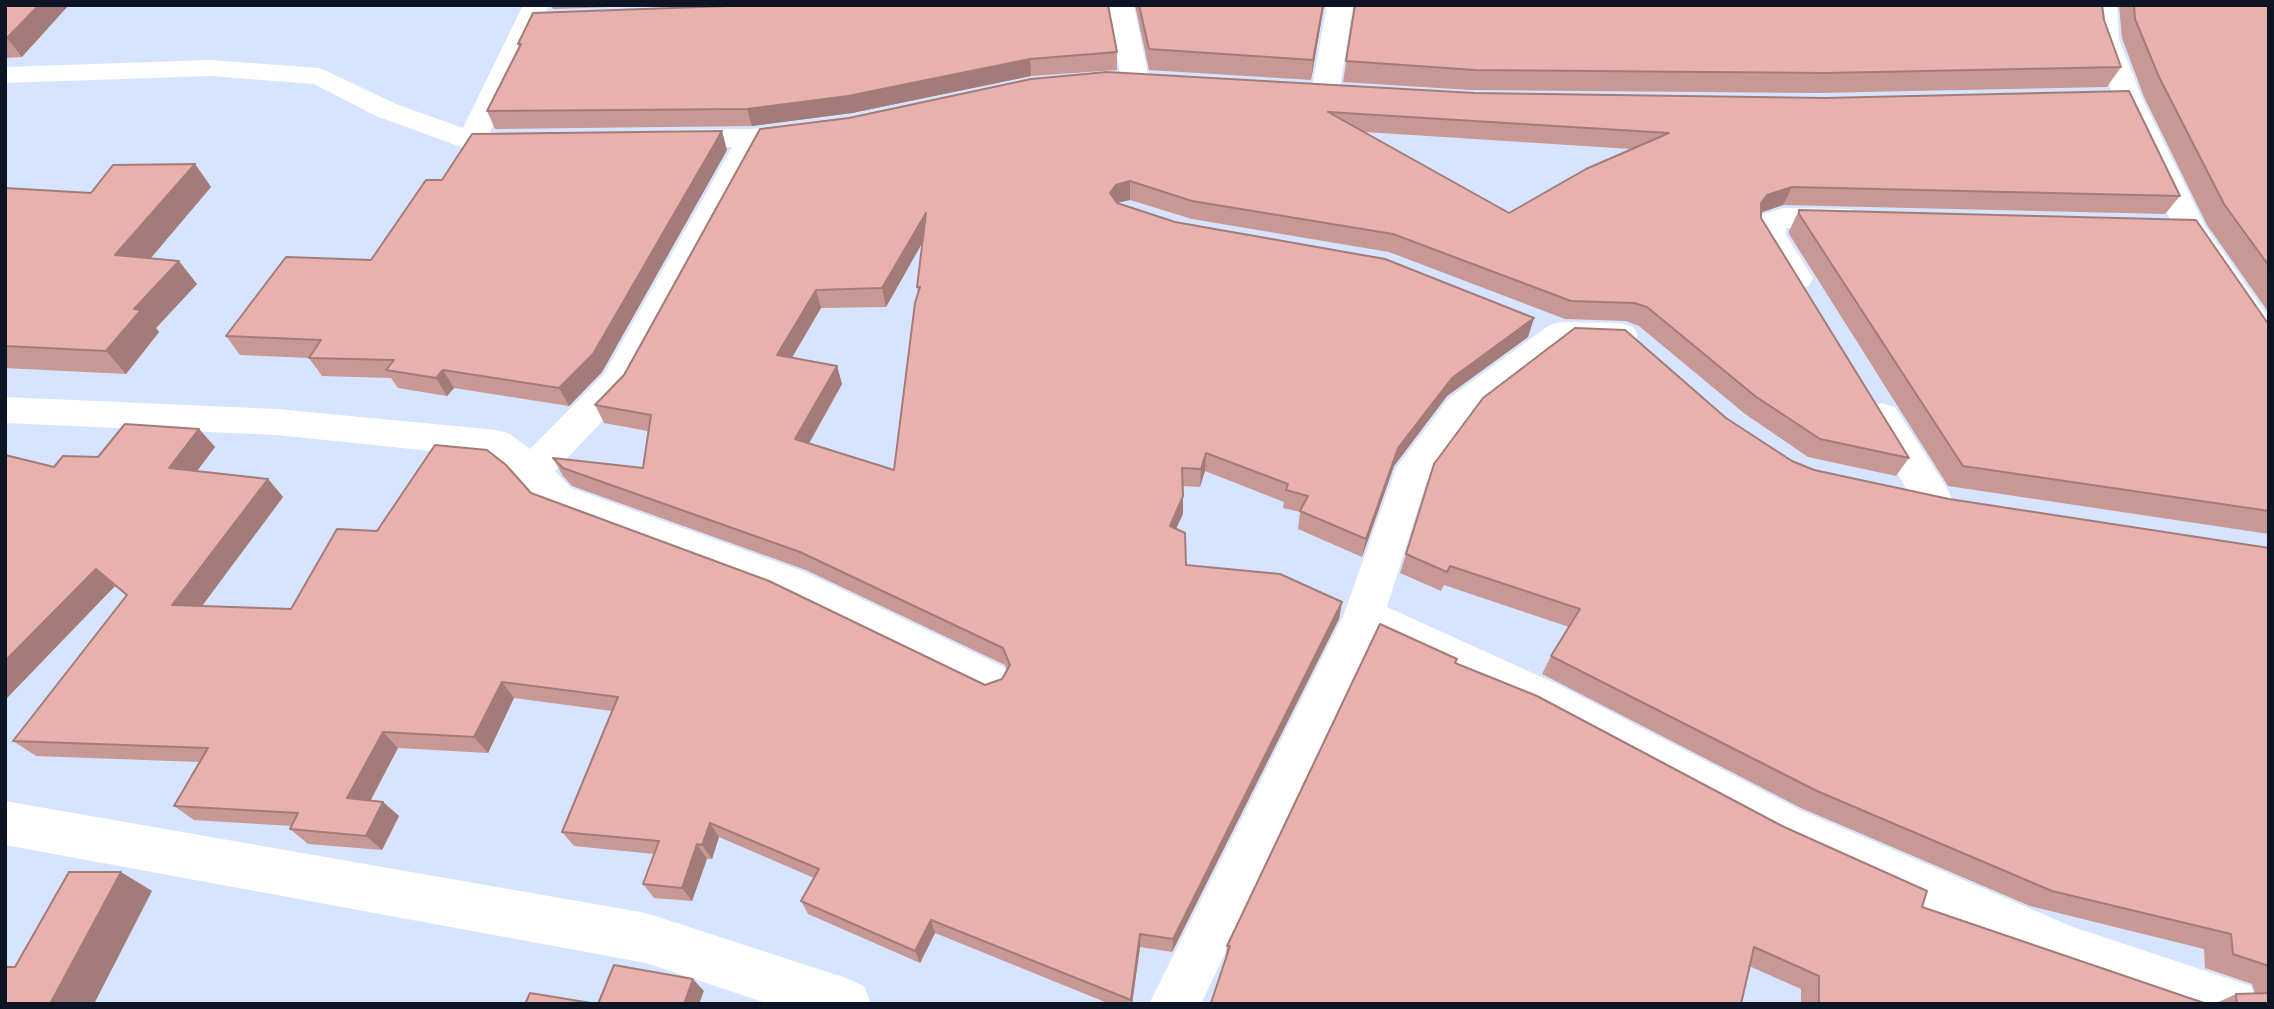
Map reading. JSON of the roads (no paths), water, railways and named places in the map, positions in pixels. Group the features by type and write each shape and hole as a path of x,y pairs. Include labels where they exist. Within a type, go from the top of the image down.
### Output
{"street":[{"path":"1325,93 1339,5"},
{"path":"1026,12 1121,9 1148,81 1107,80"},
{"path":"2096,11 2106,39 2114,99 2177,228 2269,344"},
{"path":"471,142 541,15"},
{"path":"5,75 210,68 320,76 386,110 471,142 551,141"},
{"path":"645,140 752,138 840,127"},
{"path":"532,471 617,383 752,138"},
{"path":"1815,308 1770,235 1771,222 1783,218 1878,220"},
{"path":"1524,319 1560,334 1626,336 1653,356"},
{"path":"1174,1004 1364,615 1409,478 1462,407 1560,334"},
{"path":"1864,387 1934,501"},
{"path":"5,410 277,422 411,433 497,444 532,471 557,498 791,584 989,680"},
{"path":"1881,490 1975,507"},
{"path":"1364,615 1544,698 1784,825 2070,951 2233,1004"},
{"path":"5,823 646,939 846,1004"}]}
